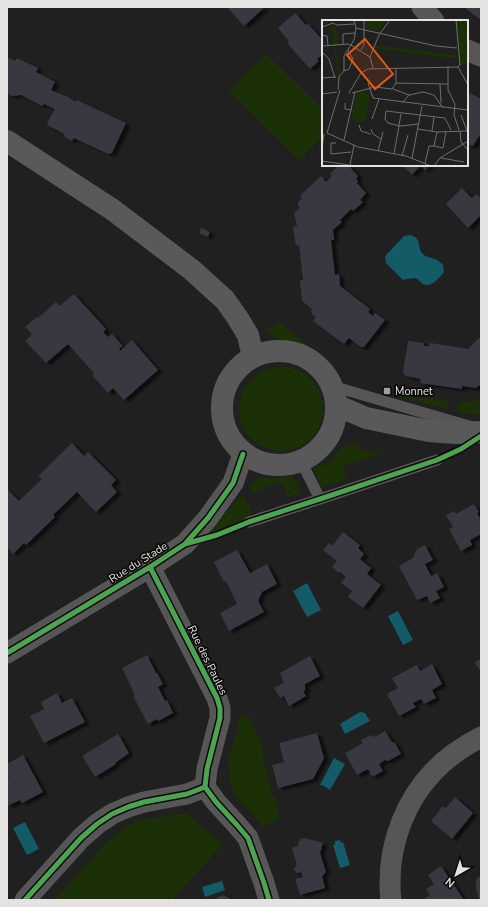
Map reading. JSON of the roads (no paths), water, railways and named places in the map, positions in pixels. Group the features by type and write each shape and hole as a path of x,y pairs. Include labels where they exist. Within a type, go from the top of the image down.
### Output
{"street":[{"path":"422,7 433,20"},
{"path":"468,50 481,56"},
{"path":"7,141 113,210 192,270 226,300 248,335 253,357"},
{"path":"271,351 290,352 307,358 322,370 334,396 334,423 327,439 316,452 301,462 286,466 271,465 256,461 243,454 230,439 222,421 221,402 226,384 237,368 253,357 271,351"},
{"path":"334,396 366,418 429,431 455,434 481,431"},
{"name":"Rue du Stade","path":"7,653 150,567 185,544 208,518 233,483 243,454"},
{"name":"Rue des Paules","path":"150,567 217,698 220,708 220,718 207,769 205,787"},
{"path":"391,900 390,873 392,856 396,836 404,815 424,783 434,771 462,747 481,737"},
{"path":"25,900 81,838 97,824 112,814 144,802 188,794 205,787 216,802 248,838 269,900"}],"lane":[{"path":"249,522 437,460"},
{"path":"301,462 320,499"}],"water":[{"path":"409,235 418,240 423,254 436,259 443,265 444,272 432,284 423,284 415,278 403,280 386,263 385,257 387,254 404,236"},
{"path":"307,583 321,610 307,617 293,591"},
{"path":"398,611 413,640 403,645 388,616"},
{"path":"360,712 365,713 370,721 345,734 340,724"},
{"path":"334,758 345,764 330,790 320,785"},
{"path":"25,822 39,849 27,855 13,828"},
{"path":"340,840 341,843 343,842 350,865 340,868 333,845 335,844 335,841"},
{"path":"222,881 225,890 205,897 202,887"}],"place":[{"name":"Monnet","path":"387,391"}]}
